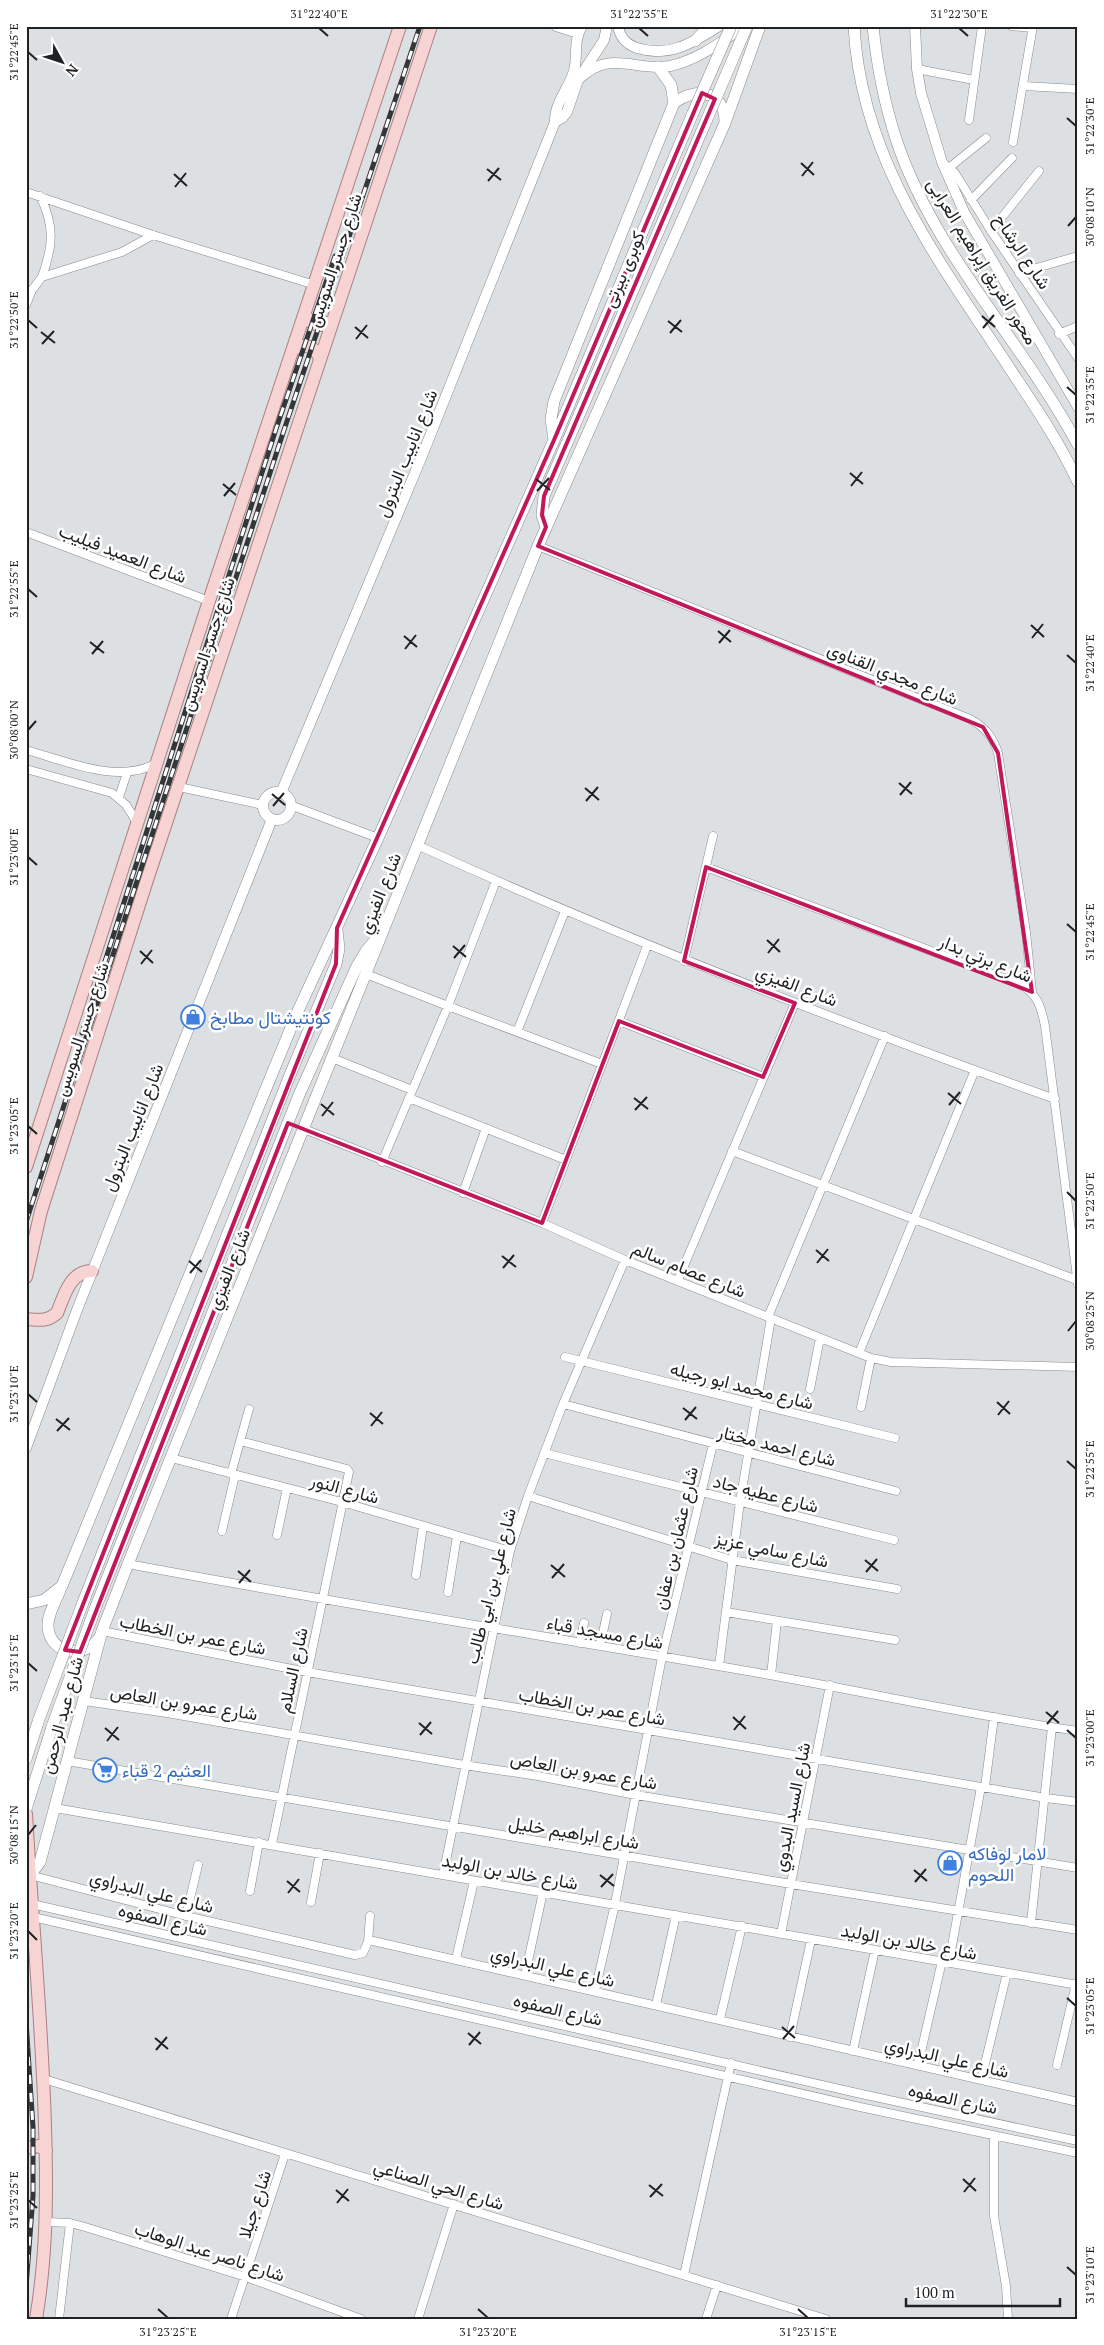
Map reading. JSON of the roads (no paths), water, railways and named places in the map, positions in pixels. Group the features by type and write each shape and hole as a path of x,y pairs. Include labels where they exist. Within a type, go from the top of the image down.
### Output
{"main road":[{"name":"شارع جسر السويس","path":"26,1168 209,602 400,26"},
{"name":"شارع جسر السويس","path":"26,1276 41,1211 147,880 431,26"},
{"path":"695,41 709,26"},
{"name":"كوبرى بيرتى","path":"102,1631 96,1643 84,1651 71,1652 64,1650 54,1642 50,1636 48,1622 297,1013 378,838 554,440 730,26"},
{"name":"كوبرى بيرتى","path":"546,527 542,515 544,496 746,26"},
{"path":"417,845 546,527 726,123 760,26"},
{"name":"محور الفريق إبراهيم العرابى","path":"854,26 862,92 882,155 893,180 921,232 1049,429 1078,482"},
{"name":"محور الفريق إبراهيم العرابى","path":"873,26 878,75 883,96 897,143 918,191 941,233 1078,445"},
{"path":"554,440 551,419 554,401 674,103 671,85 658,67"},
{"path":"674,103 693,93 708,94 723,109 726,123"},
{"path":"305,315 310,322 317,326 325,325 332,321"},
{"path":"294,349 301,345 309,346 316,350 320,358"},
{"name":"شارع الفيزي","path":"128,1564 417,845"},
{"path":"26,1760 49,1691 84,1600 290,1075 336,964 338,949 337,928"},
{"path":"26,1808 53,1724 95,1609 299,1095 361,958 380,934"},
{"path":"26,1319 42,1321 53,1316 57,1313 72,1280 81,1273 92,1272"},
{"name":"شارع عبد الرحمن","path":"30,1875 40,1862 102,1631 128,1564"},
{"path":"26,1604 44,1600 62,1586"},
{"path":"26,1814 44,2079 46,2150 47,2222 44,2263 36,2319"},
{"path":"26,2148 39,2146 46,2150"}],"street":[{"path":"555,122 556,110 573,73 580,30 556,26"},
{"path":"555,122 567,112 578,80 604,40 607,26"},
{"path":"618,26 625,41 632,46 647,51 669,51 695,41 719,26"},
{"path":"578,80 588,71 607,63 620,62 658,67 679,64 698,56 746,26"},
{"path":"915,26 917,69 926,116 964,212 1078,407"},
{"path":"969,120 982,26"},
{"path":"1011,26 1033,27 1013,142"},
{"path":"917,69 927,73 974,80"},
{"path":"1023,86 1078,89"},
{"name":"شارع انابيب البترول","path":"281,793 422,456 555,122"},
{"path":"946,165 986,138"},
{"path":"971,200 1012,158"},
{"name":"شارع الرشاح","path":"946,165 1059,334 1076,354"},
{"path":"991,231 1039,171"},
{"path":"26,192 153,235 315,285"},
{"path":"26,306 32,290 42,277 52,241 48,212 40,196"},
{"path":"42,277 122,252 153,235"},
{"path":"1019,272 1078,256"},
{"path":"1059,334 1078,326"},
{"name":"شارع العميد فيليب","path":"26,532 209,602"},
{"name":"شارع مجدي القناوى","path":"538,546 970,719 983,727 993,738 998,753 1026,932 1032,992"},
{"path":"26,750 110,772 127,773 143,770 157,764"},
{"path":"26,769 104,789 119,797 138,824"},
{"path":"119,797 127,773"},
{"path":"179,787 263,805"},
{"path":"281,793 288,798 289,812 283,818 272,819 266,815 263,805 269,794 281,793"},
{"path":"290,805 378,838"},
{"name":"شارع انابيب البترول","path":"26,1448 92,1272 272,819"},
{"path":"684,960 712,836"},
{"name":"شارع الفيزي","path":"417,845 647,946 796,1004 1055,1098"},
{"name":"شارع برتي بدار","path":"706,867 1017,983 1032,992 1041,1006 1055,1098 1078,1285"},
{"path":"382,1162 448,1006 496,881"},
{"path":"517,1032 565,911"},
{"path":"542,1223 647,946"},
{"path":"366,974 602,1064"},
{"path":"678,1280 763,1077 796,1004"},
{"path":"619,1021 763,1077"},
{"path":"719,1666 740,1502 770,1318 822,1185 885,1036"},
{"path":"332,1058 412,1090"},
{"path":"859,1353 975,1070"},
{"path":"409,1098 566,1160"},
{"path":"463,1193 486,1128"},
{"name":"شارع عصام سالم","path":"304,1129 382,1162 542,1223 625,1260 870,1358 891,1362 1078,1367"},
{"path":"732,1151 1077,1280"},
{"name":"شارع علي بن ابي طالب","path":"442,1875 510,1551 528,1496 563,1404 625,1260"},
{"path":"810,1389 820,1338"},
{"name":"شارع محمد ابو رجيله","path":"565,1357 895,1438"},
{"path":"861,1407 870,1358"},
{"name":"شارع احمد مختار","path":"563,1404 896,1491"},
{"path":"222,1531 240,1441 249,1409"},
{"name":"شارع السلام","path":"240,1441 348,1469 349,1472 272,1844"},
{"name":"شارع عثمان بن عفان","path":"594,1991 615,1904 662,1657 713,1444"},
{"name":"شارع عطيه جاد","path":"544,1453 894,1540"},
{"name":"شارع النور","path":"171,1458 342,1502 510,1551"},
{"path":"277,1535 287,1488"},
{"name":"شارع سامي عزيز","path":"528,1496 732,1560 897,1588"},
{"path":"416,1575 423,1526"},
{"path":"448,1592 457,1536"},
{"name":"شارع مسجد قباء","path":"128,1564 322,1600 830,1685 915,1704 1078,1731"},
{"path":"726,1612 895,1640"},
{"path":"600,1646 607,1614"},
{"path":"771,1675 778,1621"},
{"path":"580,1643 584,1623"},
{"name":"شارع عمر بن الخطاب","path":"102,1631 307,1672 1078,1802"},
{"name":"شارع السيد البدوي","path":"781,1934 830,1685"},
{"name":"شارع عمرو بن العاص","path":"84,1701 167,1713 464,1765 538,1776 636,1795 1078,1868"},
{"path":"918,2065 958,1912 983,1787 994,1717"},
{"path":"1031,1923 1046,1798 1052,1727"},
{"name":"شارع ابراهيم خليل","path":"67,1761 958,1912 1078,1930"},
{"name":"شارع خالد بن الوليد","path":"55,1808 742,1926 811,1940 1077,1984"},
{"path":"250,1891 259,1842"},
{"path":"311,1902 320,1853"},
{"path":"186,1916 198,1865"},
{"name":"شارع علي البدراوي","path":"30,1875 186,1916 355,1955 363,1953 368,1942 373,1940 1078,2102"},
{"path":"456,1959 474,1880"},
{"path":"525,1975 543,1892"},
{"name":"شارع الصفوه","path":"32,1904 731,2064 1078,2141"},
{"path":"68,1925 71,1914"},
{"path":"656,2005 676,1915"},
{"path":"368,1942 370,1916"},
{"name":"شارع الصفوه","path":"33,1917 728,2076 1078,2153"},
{"path":"720,2019 742,1926"},
{"path":"790,2037 811,1940"},
{"path":"852,2051 875,1950"},
{"path":"982,2080 1007,1973"},
{"path":"1057,2065 1077,1984"},
{"path":"684,2276 731,2064"},
{"name":"شارع الحي الصناعي","path":"44,2079 826,2319"},
{"path":"994,2136 994,2216 1006,2286 1008,2319"},
{"name":"شارع جيلا","path":"231,2319 286,2154"},
{"path":"418,2319 454,2204"},
{"name":"شارع ناصر عبد الوهاب","path":"47,2222 70,2223 246,2278 360,2319"},
{"path":"59,2319 70,2223"},
{"path":"706,2319 717,2285"}],"railway":[{"path":"26,1222 283,433 420,26"},
{"path":"82,1033 276,429 335,256"},
{"path":"26,2021 33,2127 33,2196 26,2287"}],"place":[{"name":"كونتيشتال مطابخ","path":"193,1017"},
{"name":"العثيم 2 قباء","path":"105,1770"},
{"name":"لامار لوفاكه اللحوم","path":"950,1863"}]}
